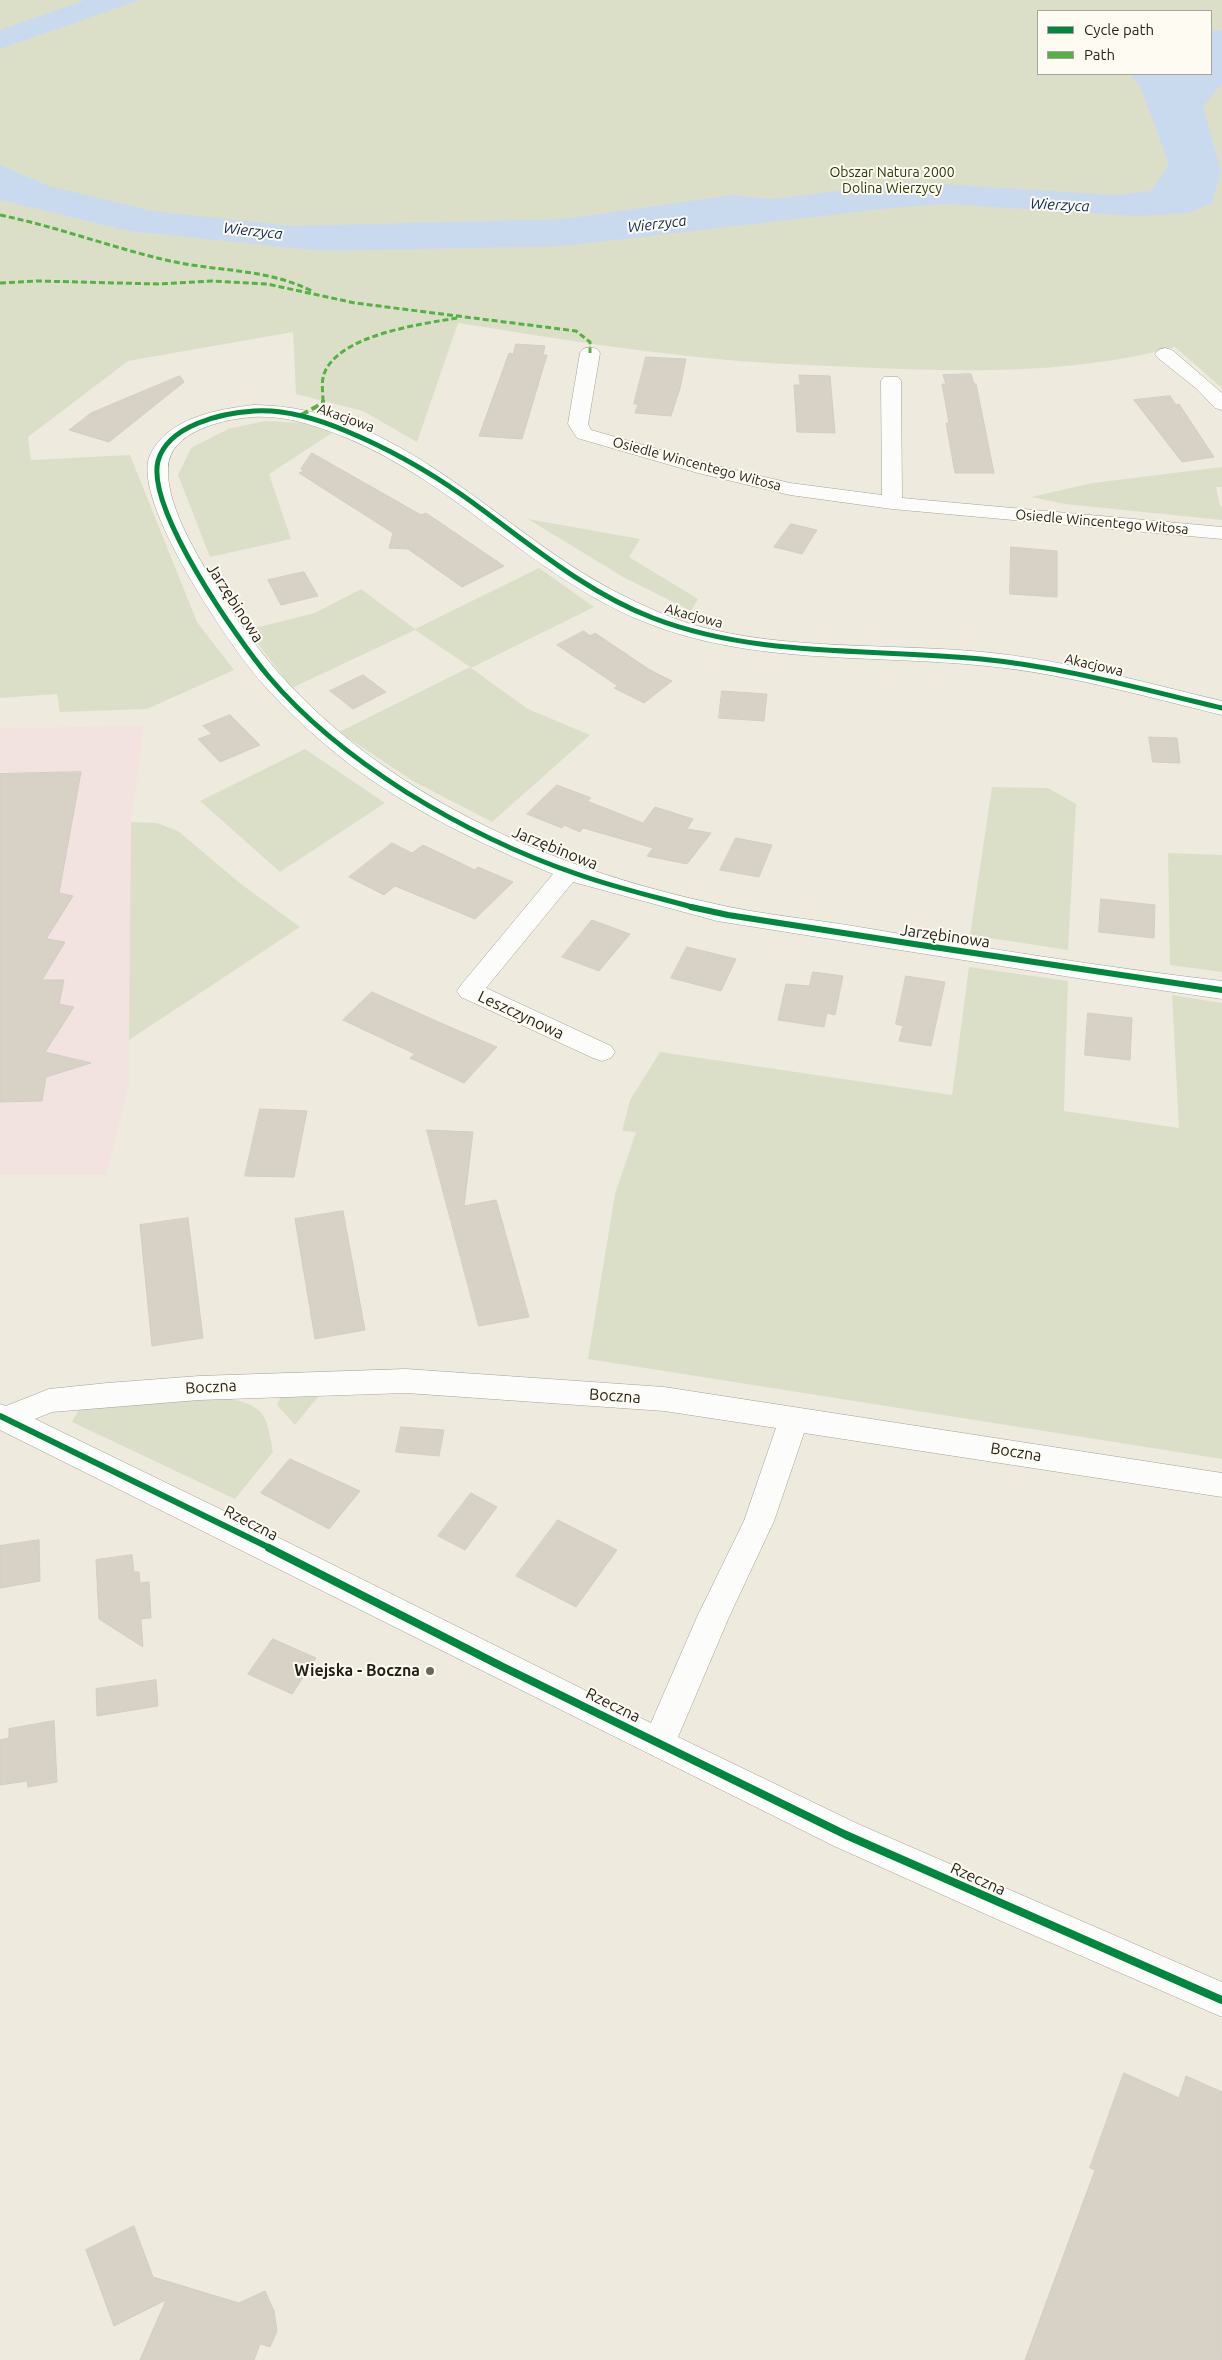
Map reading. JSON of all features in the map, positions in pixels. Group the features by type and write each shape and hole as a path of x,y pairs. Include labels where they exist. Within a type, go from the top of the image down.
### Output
{"street":[{"name":"Osiedle Wincentego Witosa","path":"590,353 578,424 584,434 705,469 790,489 892,503 1222,533"},
{"path":"1165,354 1204,385 1222,404"},
{"path":"891,381 892,503"},
{"name":"Akacjowa","path":"211,419 234,413 280,412 301,415 369,439 434,475 588,586 652,618 684,628 736,640 786,646 979,658 1089,674 1222,708"},
{"name":"Jarzębinowa","path":"211,419 192,427 170,442 160,456 157,474 160,490 176,530 211,596 237,637 284,695 331,740 404,792 457,821 568,872 714,912 878,940 1222,990"},
{"name":"Leszczynowa","path":"568,872 470,991 602,1052"},
{"name":"Boczna","path":"3,1417 49,1401 107,1394 199,1388 406,1381 664,1399 1222,1485"},
{"name":"Rzeczna","path":"3,1417 855,1839 1013,1910 1222,2000"},
{"path":"659,1743 713,1618 759,1521 794,1419"}],"shaded area":[{"path":"144,726 131,822 129,1085 106,1175 0,1175 0,728"}],"green space":[{"name":"Obszar Natura 2000 Dolina Wierzycy","path":"0,0 1222,0 1222,388 1175,347 1095,363 1055,367 974,370 893,369 704,358 598,345 458,323 417,442 363,411 296,394 293,332 128,361 28,437 31,460 130,455 197,622 234,670 147,709 60,712 57,694 0,698"},
{"path":"265,421 304,423 332,433 269,474 291,539 210,557 178,475 191,448 228,429"},
{"path":"1222,467 1222,487 1216,487 1220,506 1222,506 1222,520 1065,504 1031,497 1093,483"},
{"path":"528,519 640,539 629,557 698,599 691,611 623,577"},
{"path":"539,568 594,607 471,668 528,709 590,735 492,822 413,781 339,732 470,667 415,630 292,688 247,630 315,613 361,589 415,629"},
{"path":"305,749 385,803 280,872 200,801"},
{"path":"992,787 1048,788 1076,804 1068,950 970,935"},
{"path":"131,822 157,823 178,831 241,884 300,927 129,1040"},
{"path":"1168,853 1222,855 1222,972 1170,965"},
{"path":"969,967 1068,981 1064,1111 1179,1128 1172,995 1222,1003 1222,1459 588,1359 615,1194 636,1132 622,1131 630,1100 660,1052 952,1095"},
{"path":"219,1396 245,1403 260,1411 268,1426 273,1452 235,1499 72,1422 82,1404"},
{"path":"281,1396 318,1397 295,1425 277,1405"}],"water":[{"path":"85,0 140,0 0,49 0,30"},
{"name":"Wierzyca","path":"1222,30 1222,83 1203,107 1221,171 1212,203 1189,213 1137,216 945,204 891,208 564,246 322,251 129,231 0,200 0,165 49,186 153,211 292,226 563,219 732,195 772,199 911,182 1115,195 1151,191 1169,164 1140,86 1131,75 1212,75 1212,31"}],"building":[{"path":"516,344 545,346 543,355 547,355 522,439 479,436 509,353 513,354"},
{"path":"646,357 686,359 680,388 671,416 635,413 638,404 634,404"},
{"path":"971,374 974,384 976,384 994,473 955,473 946,423 949,423 942,384 946,384 943,375"},
{"path":"799,375 830,376 835,433 797,432 794,385 800,385"},
{"path":"180,376 184,382 109,442 69,430 91,413"},
{"path":"1170,396 1176,405 1179,404 1214,457 1182,462 1134,400"},
{"path":"312,453 421,515 426,513 504,566 462,587 408,549 389,548 393,533 299,473 304,471 301,469"},
{"path":"791,524 817,530 802,554 774,547"},
{"path":"1011,547 1057,551 1057,597 1010,594"},
{"path":"304,572 318,596 281,605 268,580"},
{"path":"584,631 590,636 595,633 650,670 672,681 644,703 614,688 618,686 557,645"},
{"path":"363,675 386,692 353,709 330,691"},
{"path":"722,691 767,694 764,721 719,718"},
{"path":"230,715 260,745 220,762 198,739 212,734 203,726"},
{"path":"1149,737 1177,738 1180,763 1153,762"},
{"path":"81,772 59,893 73,896 46,939 65,942 42,980 64,980 59,1004 74,1007 45,1052 91,1063 46,1077 42,1101 0,1102 0,774"},
{"path":"557,785 591,798 587,801 643,823 655,807 693,819 687,829 711,833 687,864 647,856 653,848 583,828 580,832 564,825 562,828 527,814"},
{"path":"736,838 772,845 759,877 720,870"},
{"path":"392,843 412,853 423,845 475,870 478,867 513,882 475,919 395,886 384,895 349,877"},
{"path":"1101,899 1155,905 1154,938 1099,932"},
{"path":"592,920 630,934 599,971 562,957"},
{"path":"687,947 736,959 721,991 671,978"},
{"path":"813,972 843,976 835,1015 827,1013 824,1027 778,1020 786,984 809,986"},
{"path":"906,976 945,982 931,1046 899,1041 903,1026 896,1024"},
{"path":"372,992 497,1047 464,1083 410,1058 415,1054 343,1020"},
{"path":"1088,1013 1132,1018 1130,1060 1085,1055"},
{"path":"260,1109 307,1111 294,1177 245,1176"},
{"path":"427,1130 473,1132 464,1206 496,1200 529,1317 479,1326"},
{"path":"343,1211 365,1330 315,1339 295,1219"},
{"path":"188,1218 203,1338 152,1346 140,1225"},
{"path":"401,1427 444,1430 439,1456 396,1452"},
{"path":"290,1459 360,1491 329,1529 261,1493"},
{"path":"471,1493 497,1507 465,1550 438,1536"},
{"path":"558,1520 617,1550 576,1607 516,1576"},
{"path":"39,1540 40,1581 0,1588 0,1546"},
{"path":"132,1555 134,1572 139,1572 140,1583 149,1582 151,1618 141,1619 143,1647 99,1619 96,1560"},
{"path":"273,1639 316,1658 292,1694 248,1674"},
{"path":"156,1680 158,1706 97,1716 96,1689"},
{"path":"54,1721 57,1782 28,1787 27,1781 0,1785 0,1740 9,1738 9,1729"},
{"path":"1124,2073 1179,2098 1186,2076 1222,2092 1222,2360 1025,2360 1095,2170 1090,2168"},
{"path":"134,2226 153,2277 239,2303 265,2291 274,2311 277,2331 270,2347 260,2344 254,2360 140,2360 166,2300 114,2326 86,2250"}],"marked path":[{"path":"0,215 35,222 171,261 263,273 296,283 312,291"},
{"path":"0,283 38,281 159,284 212,281 267,284 355,303 576,331 590,342 590,353"},
{"path":"301,415 323,403 325,372 334,360 347,349 364,341 404,328 457,318"}],"cycle path":[{"path":"1222,708 1092,675 1052,667 942,655 770,645 728,639 687,630 648,616 607,596 568,572 457,491 419,466 379,444 337,427 296,415 254,411 214,418 186,429 174,437 165,446 159,457 157,471 159,486 164,503 179,537 233,632 270,678 311,720 357,758 405,791 457,821 510,847 575,874 717,913 1083,971 1222,990"},
{"path":"0,1416 244,1535 503,1667 846,1835 1013,1910 1222,2000"}],"place":[{"name":"Wiejska - Boczna","path":"430,1671"}]}
